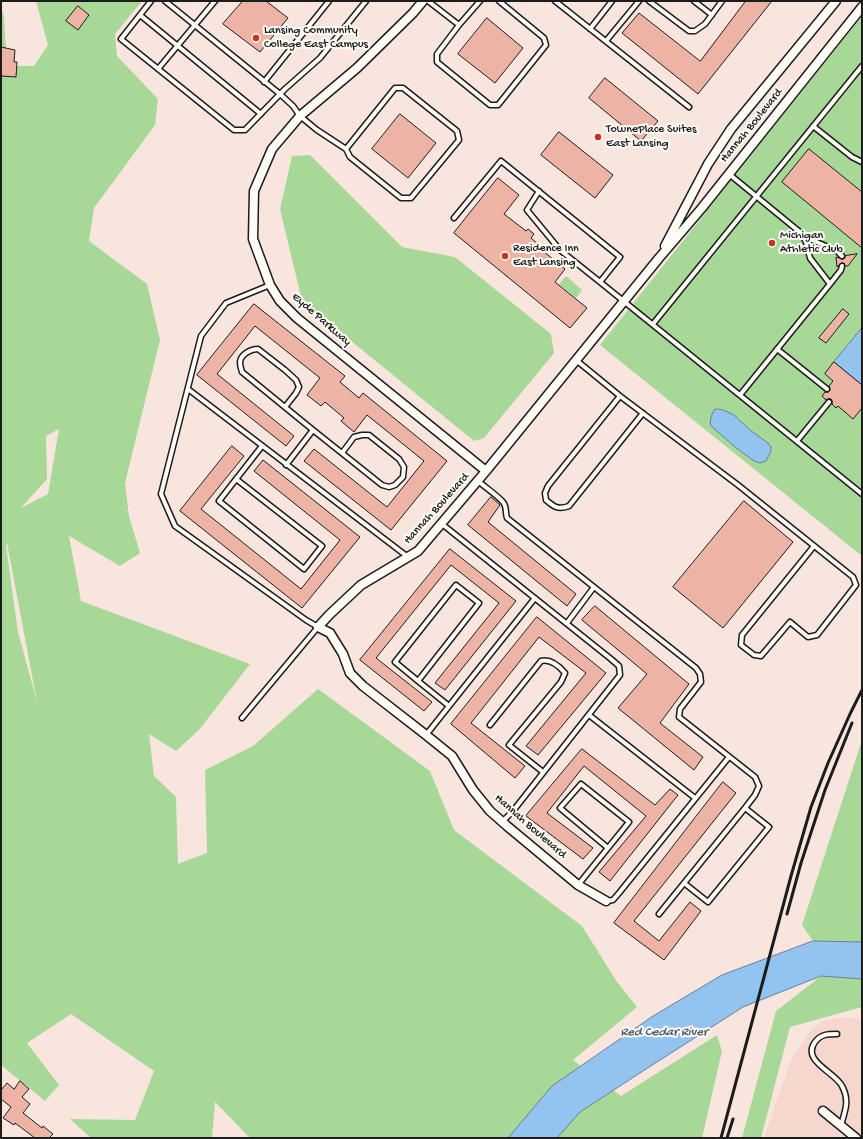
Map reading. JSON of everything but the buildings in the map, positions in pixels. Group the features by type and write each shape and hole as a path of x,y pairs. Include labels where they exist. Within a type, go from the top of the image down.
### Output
{"street":[{"name":"Eyde Parkway","path":"422,1 413,13 357,68 300,116 272,149 254,192 253,239 270,285 280,301 296,318 486,471"},
{"name":"Hannah Boulevard","path":"659,258 708,164 731,129 836,1"},
{"name":"Hannah Boulevard","path":"606,901 578,885 490,811 473,790 452,756 363,686 350,673 343,654 330,633 318,627 361,585 418,551 442,524 659,258 701,209 862,7"},
{"path":"823,1111 856,1138"}],"lane":[{"path":"151,1 121,39 234,130 245,130 285,88 320,58 366,1"},
{"path":"165,1 280,94 293,106 300,116 317,130 346,149 350,157 401,198 411,198 459,140 458,131 403,88 395,88 346,149"},
{"path":"264,82 329,1"},
{"path":"428,1 459,25"},
{"path":"480,1 437,54 437,62 490,105 498,105 546,45 544,38 499,1"},
{"path":"555,1 689,107"},
{"path":"590,29 612,1"},
{"path":"606,42 639,1"},
{"path":"649,1 689,31 695,31 705,24 722,1"},
{"path":"694,1 712,15"},
{"path":"158,69 212,2"},
{"path":"140,15 261,114"},
{"path":"652,324 862,66"},
{"path":"814,126 852,157 862,162"},
{"path":"454,218 501,161 620,257 600,282"},
{"path":"729,174 796,228 803,236 810,258 830,284"},
{"path":"539,191 527,210 560,250 862,494"},
{"path":"803,236 837,251 842,256"},
{"path":"740,395 830,284 842,266"},
{"path":"242,718 318,627 306,620 175,526 161,494 188,390 200,336 226,303 270,285"},
{"path":"285,407 299,387 296,380 258,349 253,349 246,353 240,362 242,372 313,430 382,485 389,487 395,485 403,477 404,467 399,459 369,435 354,437 342,453"},
{"path":"777,349 827,390"},
{"path":"576,360 620,396 738,484 853,577 856,585 818,635 808,637 790,622 761,656 754,655 741,645 742,635 814,546"},
{"path":"188,390 408,557"},
{"path":"620,396 548,486 545,493 546,500 552,506 561,509 568,506 643,413"},
{"path":"797,441 829,402"},
{"path":"286,464 313,430"},
{"path":"236,479 322,546 304,569 219,501 236,479 262,446"},
{"path":"478,481 503,502 506,508 507,518 696,668 700,674 701,682 680,709 679,717 755,777 759,786 745,808 659,914"},
{"path":"442,524 619,666 620,675 513,811 502,822"},
{"path":"418,680 479,603 456,585 395,662 449,706"},
{"path":"567,623 594,587"},
{"path":"426,735 535,598"},
{"path":"490,725 541,661 544,660 554,663 561,669 564,673 561,682 509,745 543,772"},
{"path":"589,714 695,798"},
{"path":"606,901 613,900 619,893 728,756"},
{"path":"578,885 608,848 629,822 581,784 560,808 608,848"},
{"path":"684,884 708,902 769,826 745,808"},
{"path":"837,1034 820,1036 814,1043 811,1052 814,1060 837,1079 842,1086 847,1099 847,1106 841,1126"}],"shaded area":[{"path":"846,1017 862,1020 862,1138 764,1138 790,1062 811,1030 824,1020"}],"green space":[{"path":"36,1 142,1 115,34 117,56 158,99 155,125 94,208 89,241 147,284 160,340 125,483 129,516 140,553 120,566 69,536 81,601 250,664 199,730 176,751 149,734 154,776 176,797 178,864 207,853 205,770 253,746 318,689 430,771 454,830 582,926 617,982 637,1007 573,1060 621,1096 717,1035 722,1051 702,1138 250,1138 215,1102 212,1138 91,1138 70,1119 135,1120 154,1071 71,1014 27,1043 59,1085 45,1101 1,1065 1,7 4,17 7,66 34,66 48,45","holes":["59,429 48,494 21,508 47,479 46,436","7,543 37,702 18,632 6,546"]},
{"name":"Michigan Athletic Club","path":"862,16 862,556 600,345"},
{"path":"310,155 402,247 455,257 551,334 554,353 484,438 474,441 302,301 280,209 292,156"},
{"path":"566,276 582,290 576,298 559,284"},
{"path":"861,743 862,942 813,941 802,925"},
{"path":"821,976 862,979 862,1007 790,1027 761,1138 742,1138 776,1011"}],"water":[{"path":"862,328 862,385 834,362"},
{"path":"718,409 734,415 750,430 768,443 771,447 771,451 766,461 760,463 754,461 711,426 712,413 714,410"},
{"name":"Red Cedar River","path":"813,941 862,942 862,979 821,976 743,1007 580,1112 557,1138 508,1138 552,1086 653,1016 722,975"}],"railway":[{"path":"721,1138 811,807 828,763 862,690"},
{"path":"787,914 801,863 825,790 852,723"},
{"path":"727,1138 733,1119"}],"place":[{"name":"Lansing Community College East Campus","path":"256,38"},
{"name":"TownePlace Suites East Lansing","path":"598,137"},
{"name":"Michigan Athletic Club","path":"772,243"},
{"name":"Residence Inn East Lansing","path":"505,256"}]}
